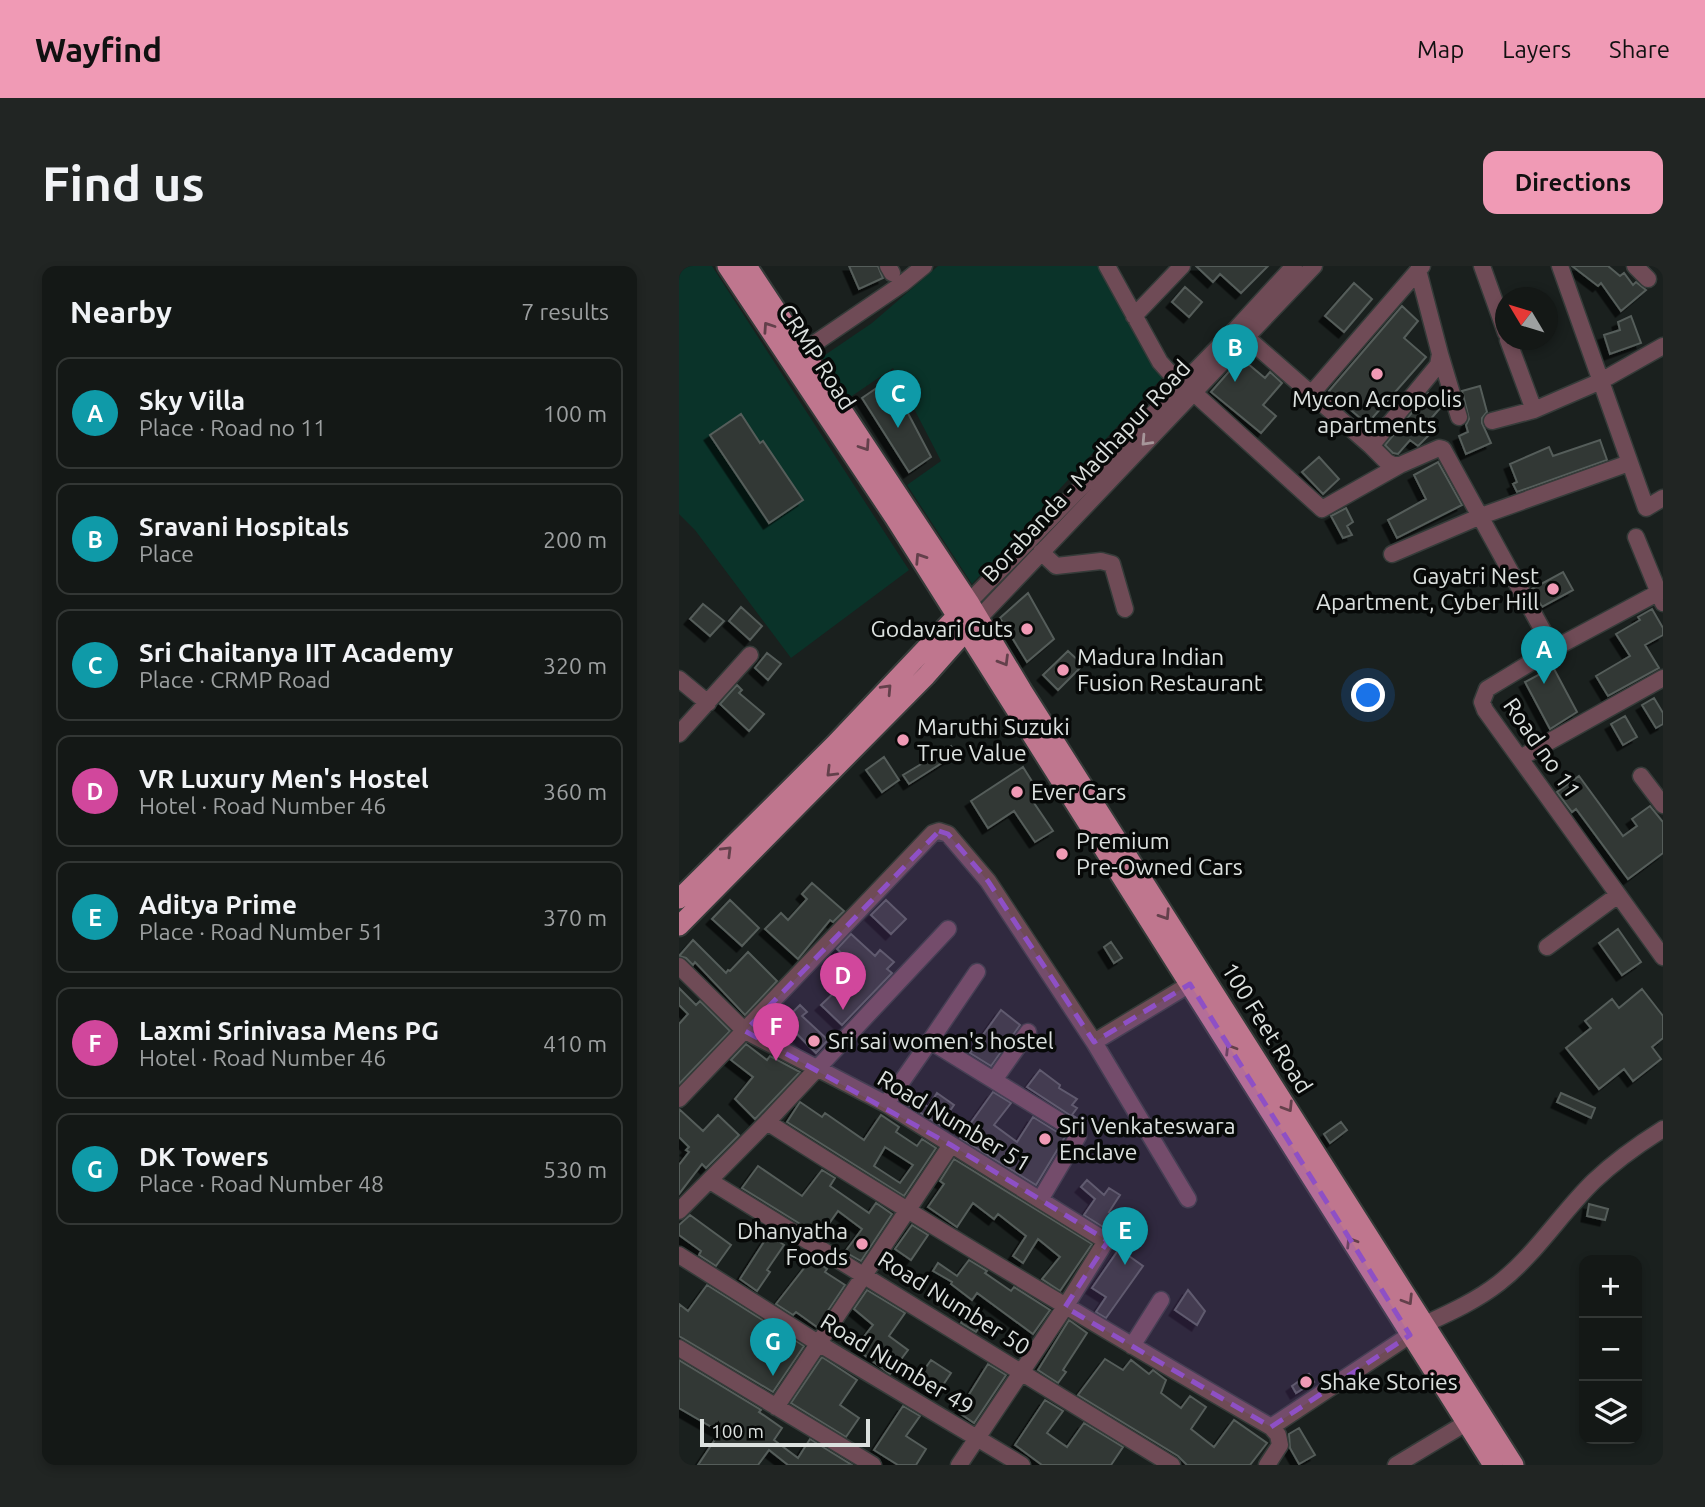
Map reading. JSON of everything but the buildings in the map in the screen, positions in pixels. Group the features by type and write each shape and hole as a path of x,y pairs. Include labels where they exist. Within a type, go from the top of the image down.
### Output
{"main road":[{"name":"CRMP Road","path":"727,266 894,517 967,617"},
{"name":"CRMP Road","path":"747,266 967,617"},
{"path":"680,895 967,617"},
{"path":"679,926 926,676 967,617"},
{"name":"100 Feet Road","path":"967,617 1190,984 1417,1330 1514,1465"},
{"name":"100 Feet Road","path":"967,617 1022,690 1287,1105 1417,1330 1466,1423 1493,1465"}],"street":[{"path":"802,352 924,266"},
{"path":"1107,266 1164,367 1322,509 1400,465 1439,448 1443,449 1553,649"},
{"path":"1134,316 1182,266"},
{"path":"967,617 1188,386 1294,266"},
{"name":"Borabanda - Madhapur Road","path":"967,617 1041,552 1188,386 1245,336 1314,266"},
{"path":"1482,266 1495,302"},
{"path":"1560,266 1646,508 1663,498"},
{"path":"1635,266 1649,279"},
{"path":"1311,393 1420,268"},
{"path":"1420,268 1440,354 1459,417"},
{"path":"1245,336 1387,462 1400,465"},
{"path":"1492,421 1534,410 1601,381 1663,346"},
{"path":"1512,350 1534,410"},
{"path":"1371,446 1433,374 1440,354"},
{"path":"1392,554 1481,516 1629,463"},
{"path":"1636,537 1661,595"},
{"path":"1041,552 1056,566 1101,561 1112,564 1125,609"},
{"name":"Road no 11","path":"1661,595 1553,649 1487,689 1482,702 1485,710 1662,955"},
{"path":"679,734 750,654"},
{"path":"1520,758 1663,678"},
{"path":"679,679 708,702"},
{"path":"1641,776 1663,805"},
{"path":"679,1099 933,833 939,831 948,834 988,881 1094,1042 1188,1199"},
{"path":"1547,947 1618,895"},
{"path":"682,1203 710,1181 948,929"},
{"name":"Road Number 51","path":"679,967 745,1031 886,1104 1105,1241 1065,1307"},
{"path":"886,1104 977,972"},
{"path":"1094,1042 1190,984"},
{"path":"994,1080 1028,1031"},
{"path":"930,1041 1078,1132 1040,1200"},
{"path":"767,1122 1065,1307 1271,1427 1278,1435 1280,1445 1267,1465"},
{"path":"1271,1427 1417,1330 1464,1306 1499,1283 1543,1239 1594,1181 1663,1129"},
{"path":"776,1407 951,1145"},
{"name":"Road Number 50","path":"710,1181 1173,1465"},
{"name":"Road Number 49","path":"679,1255 818,1343 1022,1465"},
{"path":"1132,1346 1161,1300"},
{"path":"959,1465 1065,1307"},
{"path":"679,1348 873,1465"},
{"path":"1396,1465 1466,1423"}],"highlighted area":[{"path":"939,831 948,834 988,881 1094,1042 1190,984 1410,1335 1271,1427 1065,1307 1108,1241 951,1145 745,1031"}],"green space":[{"path":"689,266 712,266 909,570 791,658 695,530 679,514 679,272"},
{"path":"938,266 1100,266 1162,378 972,584 907,485 941,461 893,368 849,398 822,357 872,323"}],"place":[{"name":"Mycon Acropolis apartments","path":"1377,374"},
{"name":"Sravani Hospitals","path":"1235,382"},
{"name":"Sri Chaitanya IIT Academy","path":"898,428"},
{"name":"Gayatri Nest Apartment, Cyber Hill","path":"1553,589"},
{"name":"Godavari Cuts","path":"1027,629"},
{"name":"Madura Indian Fusion Restaurant","path":"1063,670"},
{"name":"Sky Villa","path":"1544,684"},
{"name":"Maruthi Suzuki True Value","path":"903,740"},
{"name":"Ever Cars","path":"1017,792"},
{"name":"Premium Pre-Owned Cars","path":"1062,854"},
{"name":"VR Luxury Men's Hostel","path":"843,1010"},
{"name":"Sri sai women's hostel","path":"814,1041"},
{"name":"Laxmi Srinivasa Mens PG","path":"776,1061"},
{"name":"Sri Venkateswara Enclave","path":"1045,1139"},
{"name":"Dhanyatha Foods","path":"862,1244"},
{"name":"Aditya Prime","path":"1125,1265"},
{"name":"DK Towers","path":"773,1376"},
{"name":"Shake Stories","path":"1306,1382"}]}
